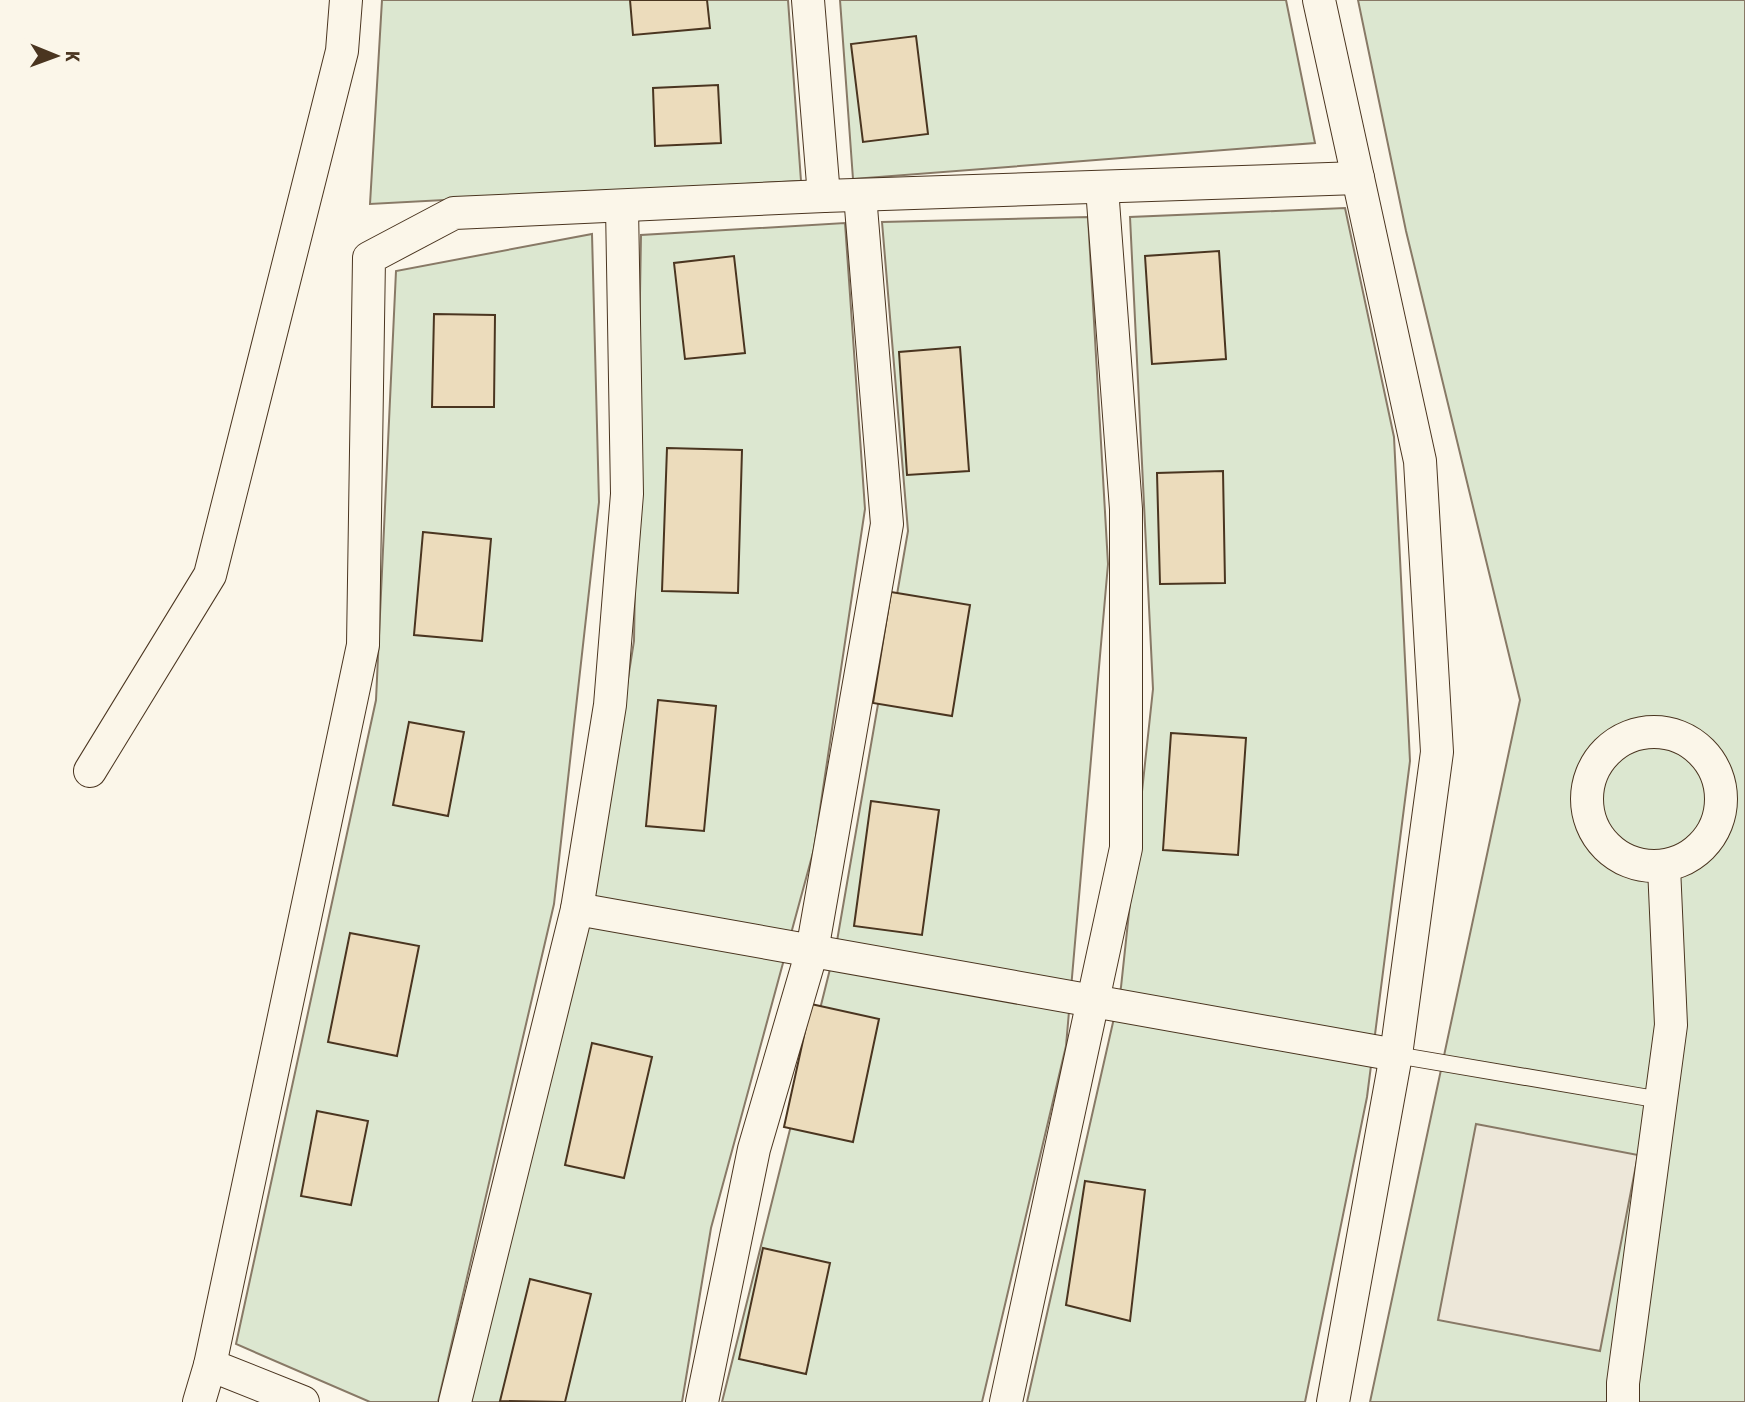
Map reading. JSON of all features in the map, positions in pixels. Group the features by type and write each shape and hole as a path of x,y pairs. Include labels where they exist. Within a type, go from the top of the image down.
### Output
{"street":[{"path":"90,771 209,575 342,51 346,0"},
{"path":"808,0 824,196"},
{"path":"1319,0 1420,461 1437,752 1396,1055 1333,1402"},
{"path":"199,1402 210,1365 363,645 369,258 454,213 824,196 1358,178"},
{"path":"1006,1402 1090,1001 1126,848 1126,509 1102,188"},
{"path":"702,1402 754,1149 812,951 887,524 860,195"},
{"path":"455,1402 577,909 610,705 627,494 622,206"},
{"path":"1657,732 1679,736 1698,748 1712,765 1720,785 1721,807 1715,829 1702,847 1685,860 1664,867 1642,866 1621,859 1604,845 1592,826 1587,804 1589,781 1598,761 1615,744 1634,734 1657,732"},
{"path":"1623,1402 1623,1383 1671,1025 1664,867"},
{"path":"577,909 1396,1055"},
{"path":"210,1365 303,1402"}],"lane":[{"path":"1396,1055 1661,1100"}],"green space":[{"path":"382,0 788,0 801,181 370,204"},
{"path":"840,0 1286,0 1315,143 853,179"},
{"path":"1358,0 1745,0 1745,1402 1370,1402 1520,700 1406,231"},
{"path":"1345,208 1394,437 1410,761 1367,1097 1305,1402 1027,1402 1121,987 1153,689 1130,217"},
{"path":"1088,217 1108,564 1066,1046 982,1402 722,1402 837,941 908,531 882,222"},
{"path":"845,223 865,509 814,849 711,1228 682,1402 469,1402 594,893 634,641 641,235"},
{"path":"592,234 599,502 554,904 438,1402 370,1402 236,1344 376,700 396,271"}],"shaded area":[{"path":"1476,1124 1638,1155 1600,1351 1438,1320"}],"building":[{"path":"630,0 707,0 710,28 633,35"},
{"path":"916,36 928,134 863,142 851,44"},
{"path":"718,85 721,143 655,146 653,88"},
{"path":"1219,251 1226,359 1152,364 1145,256"},
{"path":"734,256 745,353 685,359 674,263"},
{"path":"434,314 495,315 494,407 432,407"},
{"path":"960,347 969,471 907,475 899,352"},
{"path":"667,448 742,450 738,593 662,591"},
{"path":"1223,471 1225,583 1160,584 1157,473"},
{"path":"423,532 491,539 482,641 414,635"},
{"path":"891,592 970,605 952,716 873,703"},
{"path":"658,700 716,706 704,831 646,826"},
{"path":"409,722 464,732 448,816 393,805"},
{"path":"1171,733 1246,738 1238,855 1163,850"},
{"path":"871,801 939,810 922,935 854,926"},
{"path":"350,933 419,946 397,1056 328,1042"},
{"path":"811,1004 879,1019 853,1142 784,1127"},
{"path":"592,1043 652,1057 624,1178 565,1165"},
{"path":"317,1111 368,1121 351,1205 301,1196"},
{"path":"1085,1181 1145,1190 1130,1321 1066,1305"},
{"path":"763,1248 830,1263 806,1374 739,1359"},
{"path":"530,1279 591,1294 565,1402 500,1401"}]}
